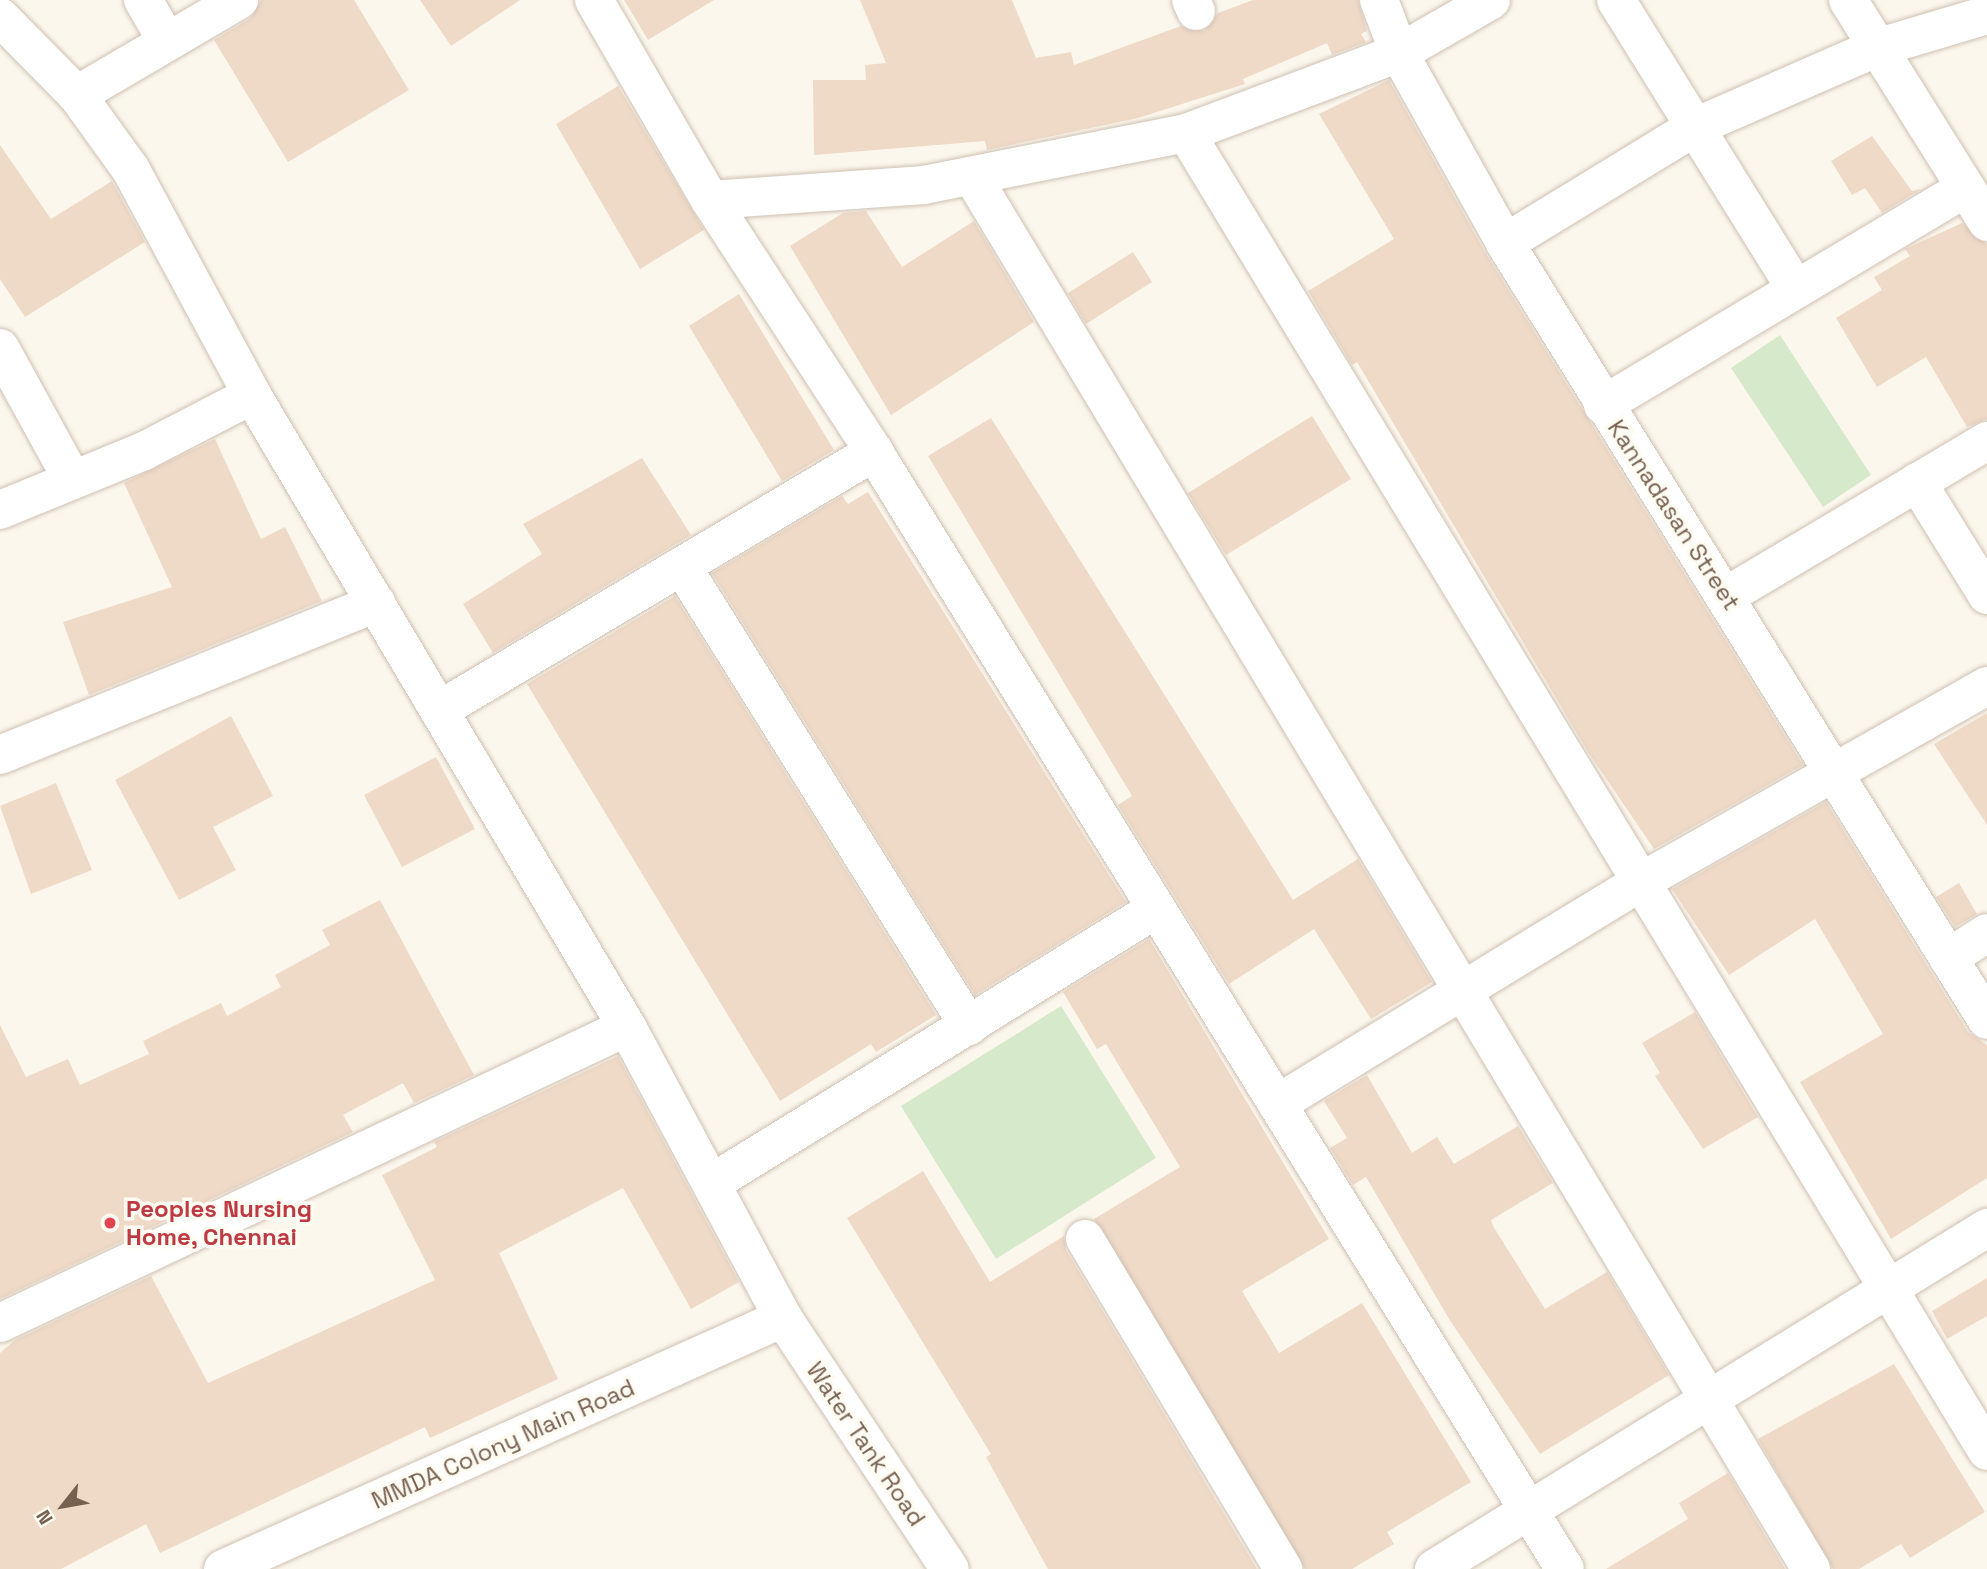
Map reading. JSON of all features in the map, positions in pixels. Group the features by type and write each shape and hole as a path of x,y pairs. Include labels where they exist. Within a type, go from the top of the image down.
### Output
{"street":[{"path":"143,0 167,41"},
{"path":"77,95 239,0"},
{"path":"593,0 710,200 874,452 1565,1569"},
{"name":"Kannadasan Street","path":"1379,0 1399,53 1506,243 1603,405 1838,775 1987,1020"},
{"path":"710,200 972,176 1186,134 1399,53 1491,0"},
{"path":"1616,0 1796,289"},
{"path":"1848,0 1987,222"},
{"path":"1506,243 1695,127 1876,48 1987,15"},
{"name":"Water Tank Road","path":"0,17 77,95 131,170 252,395 441,709 627,1027 783,1318 950,1569"},
{"path":"1186,134 1644,880 1987,1451"},
{"path":"972,176 1706,1402 1811,1569"},
{"path":"1603,405 1965,188"},
{"path":"0,348 72,479"},
{"path":"0,510 252,395"},
{"path":"1726,596 1987,441"},
{"path":"441,709 683,568 874,452"},
{"path":"1917,482 1987,595"},
{"path":"683,568 969,1026"},
{"path":"0,755 376,603"},
{"path":"1277,1104 1644,880 1838,775 1987,687"},
{"path":"712,1183 1156,909"},
{"path":"1948,958 1987,933"},
{"path":"0,1323 627,1027"},
{"path":"1434,1569 1987,1228"},
{"path":"1084,1239 1283,1569"},
{"name":"MMDA Colony Main Road","path":"223,1569 783,1318"}],"green space":[{"path":"1780,335 1871,475 1823,507 1731,368"},
{"path":"1061,1006 1156,1158 996,1259 901,1106"}],"building":[{"path":"261,0 354,0 409,90 288,162 214,40 251,18"},
{"path":"420,0 520,0 451,46"},
{"path":"624,0 714,0 648,40"},
{"path":"860,0 1012,0 1036,58 1071,52 1074,65 1181,26 1204,31 1218,13 1253,0 1358,0 1367,31 1361,34 1366,42 1332,55 1327,43 1243,79 1245,84 1138,118 987,150 985,141 814,155 813,80 866,80 865,65 886,63"},
{"path":"1389,80 1486,254 1803,765 1654,849 1588,752 1357,362 1352,365 1308,291 1394,239 1319,114"},
{"path":"618,86 704,230 640,269 556,124"},
{"path":"1872,136 1912,191 1921,189 1882,213 1865,188 1852,195 1831,161"},
{"path":"0,145 51,219 112,181 145,242 25,317 0,279"},
{"path":"866,211 902,267 974,221 1034,322 891,415 790,246 843,213"},
{"path":"1962,223 1987,244 1987,419 1967,427 1926,357 1877,387 1836,318 1882,290 1874,277 1910,256 1905,249"},
{"path":"1133,252 1152,282 1086,324 1068,293"},
{"path":"739,294 834,450 782,481 689,326"},
{"path":"1312,416 1351,479 1226,555 1188,493"},
{"path":"991,418 1293,900 1358,859 1432,982 1371,1019 1314,929 1229,984 1118,805 1132,796 928,456"},
{"path":"215,439 261,539 285,527 322,601 89,695 63,622 172,587 124,483"},
{"path":"642,458 691,535 493,653 463,604 542,554 523,524"},
{"path":"868,492 1126,902 975,995 712,573 842,496 848,504"},
{"path":"675,596 936,1015 876,1052 871,1044 780,1101 527,684"},
{"path":"1987,713 1987,825 1934,744"},
{"path":"231,716 273,796 213,827 236,870 179,900 115,780"},
{"path":"436,757 475,829 402,867 364,795"},
{"path":"56,783 92,870 31,894 0,806"},
{"path":"1826,802 1968,1032 1987,1045 1987,1178 1891,1239 1800,1082 1883,1034 1815,919 1729,975 1672,889"},
{"path":"1959,883 1977,914 1955,927 1936,897"},
{"path":"380,900 474,1075 414,1103 403,1083 343,1115 353,1132 0,1299 0,1025 26,1077 68,1059 80,1085 149,1054 143,1041 221,1003 227,1016 281,987 275,975 330,945 322,930"},
{"path":"1149,939 1329,1239 1242,1291 1279,1353 1362,1303 1471,1482 1387,1532 1394,1544 1352,1569 1305,1569 1094,1219 1180,1167 1106,1044 1097,1049 1063,992"},
{"path":"1695,1012 1758,1117 1703,1149 1655,1076 1660,1073 1642,1043"},
{"path":"618,1056 739,1282 691,1309 623,1188 499,1253 558,1379 430,1438 425,1427 160,1553 146,1524 61,1569 0,1569 0,1353 15,1340 151,1276 208,1383 435,1280 382,1175 437,1147 434,1142"},
{"path":"1367,1075 1412,1153 1437,1137 1454,1164 1518,1126 1553,1183 1491,1220 1493,1226 1545,1309 1607,1272 1669,1375 1540,1454 1449,1319 1366,1177 1353,1185 1330,1148 1347,1138 1324,1101"},
{"path":"923,1171 990,1282 1064,1236 1066,1250 1257,1569 1048,1569 986,1457 991,1454 847,1218"},
{"path":"1987,1278 1987,1316 1947,1339 1932,1311"},
{"path":"1894,1364 1985,1512 1910,1558 1901,1544 1859,1569 1833,1569 1758,1439"},
{"path":"1728,1473 1785,1569 1606,1569 1688,1519 1679,1503"}],"place":[{"name":"Peoples Nursing Home, Chennai","path":"110,1223"}]}
